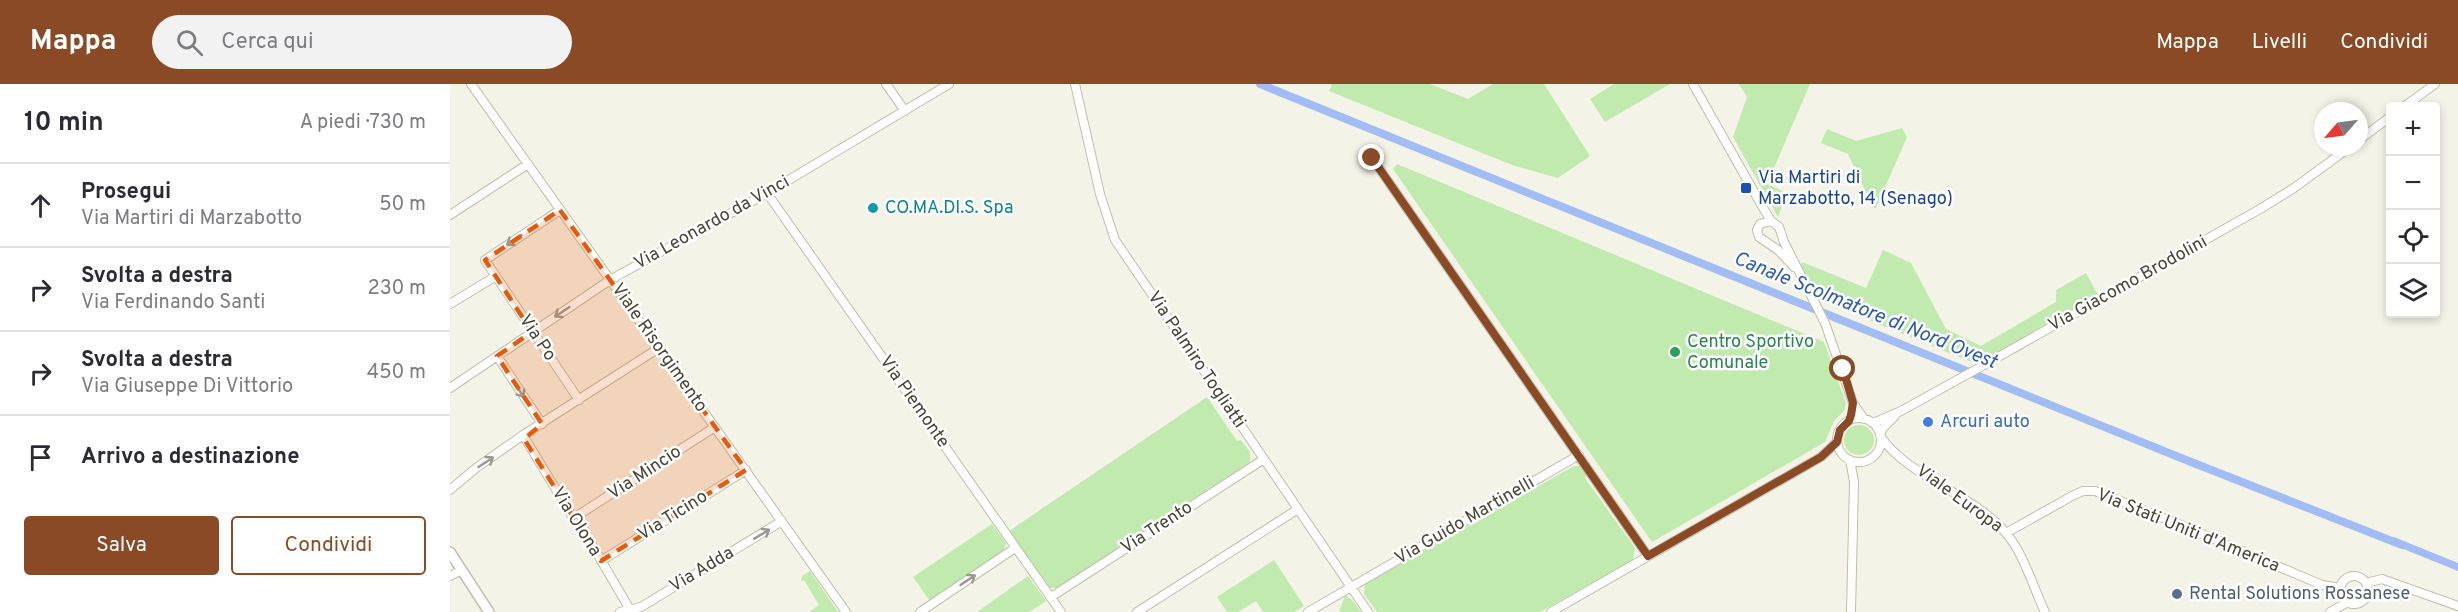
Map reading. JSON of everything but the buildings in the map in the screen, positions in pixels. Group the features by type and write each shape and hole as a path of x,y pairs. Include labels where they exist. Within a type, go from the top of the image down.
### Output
{"street":[{"name":"Viale Risorgimento","path":"471,84 846,612"},
{"path":"886,84 905,111"},
{"name":"Via Leonardo da Vinci","path":"450,388 610,280 767,192 949,84"},
{"name":"Via Palmiro Togliatti","path":"1075,84 1100,194 1115,240 1368,612"},
{"path":"1692,84 1762,206 1767,221"},
{"path":"2410,102 2435,84"},
{"path":"2368,134 2386,121"},
{"name":"Via Giacomo Brodolini","path":"1873,423 1901,411 2260,209 2294,188 2338,156"},
{"path":"1372,158 1648,556"},
{"path":"450,215 528,164"},
{"name":"Via Piemonte","path":"767,192 1061,612"},
{"path":"450,304 496,276 485,260 560,210"},
{"path":"1799,273 1769,243 1762,241 1758,235 1758,227 1767,221 1778,224 1780,234 1825,323 1853,403 1864,419 1873,423 1881,436 1881,444 1876,454 1863,462 1854,482"},
{"path":"1769,243 1776,241 1780,234"},
{"name":"Via Po","path":"496,276 579,400"},
{"path":"450,490 476,468 524,435 659,348"},
{"path":"497,356 542,424"},
{"path":"1551,612 1821,457 1837,442 1840,430 1849,421 1853,403"},
{"name":"Via Giacomo Brodolini","path":"1881,436 1890,420 1901,411"},
{"path":"1849,421 1864,419"},
{"name":"Via Mincio","path":"577,519 580,514 715,427"},
{"name":"Via Olona","path":"524,435 629,608"},
{"name":"Viale Europa","path":"1881,436 1898,456 1988,515 2006,533 2016,547 2044,612"},
{"path":"1837,442 1843,454 1851,460 1863,462"},
{"path":"1821,457 1843,454"},
{"name":"Viale Europa","path":"1876,454 1898,456"},
{"name":"Via Guido Martinelli","path":"1308,612 1579,455"},
{"name":"Via Trento","path":"1050,597 1264,459"},
{"path":"1851,460 1854,482 1851,612"},
{"name":"Via Ticino","path":"601,561 746,470"},
{"name":"Via Stati Uniti d'America","path":"2006,533 2072,496 2083,491 2095,491 2322,585 2340,588"},
{"path":"1137,612 1298,509"},
{"name":"Via Adda","path":"620,612 629,608 641,607 782,521"},
{"path":"920,612 1015,548"},
{"path":"450,552 489,612"},
{"path":"450,576 462,570"},
{"path":"2352,576 2360,577 2366,583 2368,592 2364,600 2356,604 2348,602 2342,596 2340,588 2344,580 2352,576"},
{"path":"2366,583 2382,579 2458,606"},
{"path":"2330,612 2348,602"}],"highlighted area":[{"path":"560,210 746,470 601,561 524,439 542,424 497,356 532,332 485,260"}],"green space":[{"path":"1330,84 1430,84 1468,99 1493,84 1544,84 1590,156 1558,178 1512,165 1329,91 1332,86"},
{"path":"1614,84 1670,84 1605,122 1590,99"},
{"path":"1739,84 1810,84 1767,184 1787,193 1778,217 1733,137 1747,97"},
{"path":"1902,128 1907,137 1876,208 1873,207 1848,154 1821,143 1827,129 1856,141"},
{"name":"Centro Sportivo Comunale","path":"1397,164 1824,342 1846,403 1844,411 1834,421 1825,442 1652,542 1393,169"},
{"path":"1883,250 1911,263 1946,329 1981,346 2056,302 2056,290 2086,273 2098,295 1976,364 1820,300 1801,266 1802,262 1866,288"},
{"path":"1207,397 1237,441 1241,440 1250,452 1250,462 1058,588 1049,588 1009,531"},
{"path":"1859,425 1870,429 1874,440 1870,451 1859,455 1848,451 1844,440 1848,429"},
{"path":"1574,466 1580,466 1587,473 1585,478 1635,548 1633,560 1540,612 1377,612 1364,594 1365,584"},
{"path":"992,524 1006,543 1004,551 930,601 913,577"},
{"path":"1274,560 1304,606 1294,612 1263,612 1256,601 1238,612 1227,612 1217,597"},
{"path":"810,571 838,612 809,612 819,605 804,580 801,581 802,576"},
{"path":"1028,576 1046,601 1029,612 977,612"},
{"path":"1345,595 1354,602 1361,612 1339,612"}],"water":[{"path":"2394,537 2458,563 2458,571 2391,544"}],"waterway":[{"name":"Canale Scolmatore di Nord Ovest","path":"1260,84 2181,458 2402,545"}],"place":[{"name":"Via Martiri di Marzabotto, 14 (Senago)","path":"1746,188"},
{"name":"CO.MA.DI.S. Spa","path":"873,208"},
{"name":"Centro Sportivo Comunale","path":"1675,352"},
{"name":"Arcuri auto","path":"1928,422"},
{"name":"Rental Solutions Rossanese","path":"2177,594"}],"route":[{"path":"1372,158 1648,556 1821,457 1834,447 1840,430 1849,421 1853,403 1843,369"}]}
